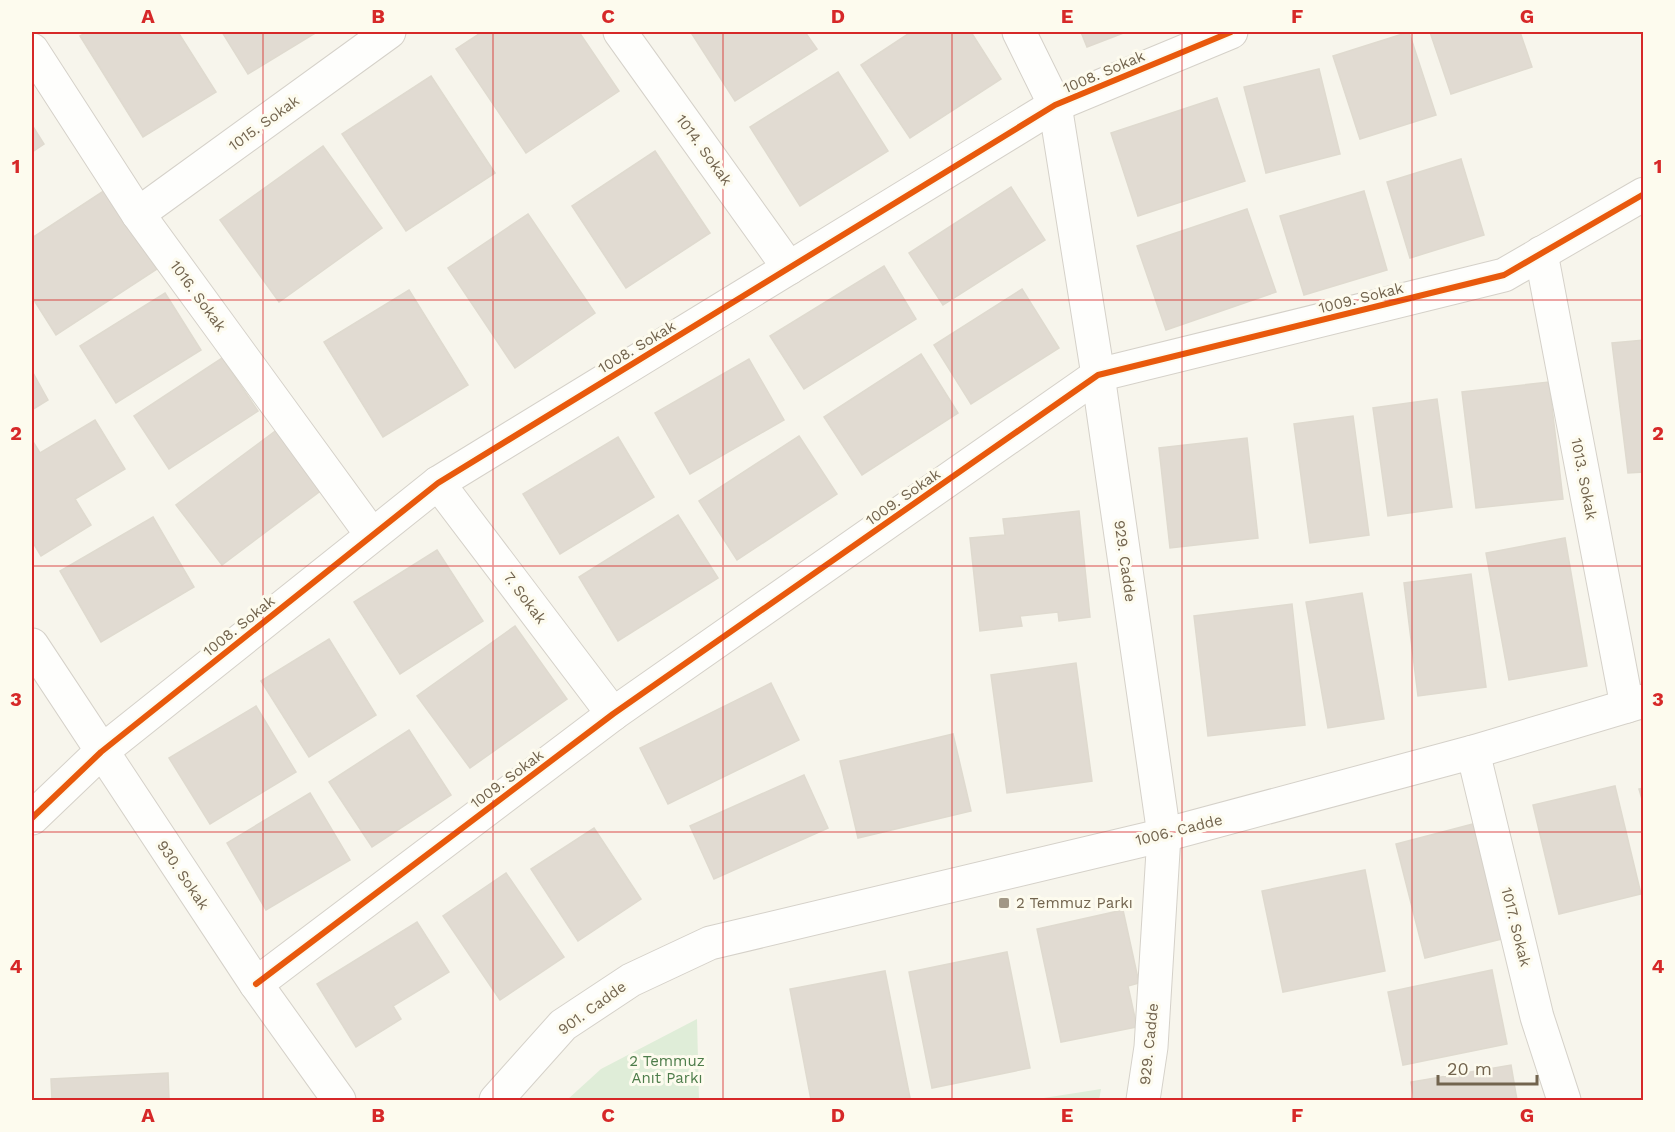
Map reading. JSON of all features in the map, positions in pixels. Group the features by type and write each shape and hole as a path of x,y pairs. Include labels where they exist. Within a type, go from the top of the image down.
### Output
{"street":[{"name":"1015. Sokak","path":"138,214 389,32"},
{"name":"1014. Sokak","path":"620,32 789,268"},
{"name":"929. Cadde","path":"1018,32 1055,105 1098,375 1164,835 1152,1047 1143,1101"},
{"name":"1008. Sokak","path":"32,818 101,752 438,483 1055,105 1231,32"},
{"name":"1016. Sokak","path":"32,50 138,214 372,535"},
{"name":"1009. Sokak","path":"256,984 613,714 1098,375 1504,275 1644,194"},
{"name":"1013. Sokak","path":"1542,253 1635,704"},
{"name":"7. Sokak","path":"438,483 613,714"},
{"name":"930. Sokak","path":"32,645 256,984 339,1101"},
{"name":"1006. Cadde","path":"710,943 1164,835 1473,752 1635,704"},
{"name":"1017. Sokak","path":"1473,752 1537,1017 1564,1101"},
{"name":"901. Cadde","path":"496,1101 563,1025 631,980 710,943"}],"green space":[{"name":"2 Temmuz Anıt Parkı","path":"697,1019 699,1100 567,1100 601,1069"},
{"path":"1101,1089 1099,1100 1031,1100"}],"building":[{"path":"87,32 178,32 216,92 143,137 80,36"},
{"path":"222,32 317,32 248,74"},
{"path":"482,32 579,32 619,91 526,153 456,49"},
{"path":"696,32 805,32 817,49 735,101 692,34"},
{"path":"911,32 971,32 1001,79 910,138 861,65"},
{"path":"1081,32 1126,32 1087,47"},
{"path":"1409,32 1436,115 1360,139 1333,56"},
{"path":"1430,32 1520,32 1532,67 1451,94"},
{"path":"1319,69 1340,154 1266,173 1244,87"},
{"path":"838,72 888,151 800,206 750,127"},
{"path":"431,76 495,173 406,231 342,134"},
{"path":"1217,98 1245,181 1138,216 1111,133"},
{"path":"32,125 44,144 32,152"},
{"path":"323,146 382,228 279,302 220,220"},
{"path":"655,151 710,233 626,288 572,206"},
{"path":"1461,159 1484,235 1410,258 1387,182"},
{"path":"1011,187 1045,240 943,305 909,253"},
{"path":"105,190 157,269 56,335 32,297 32,238"},
{"path":"1364,191 1387,270 1304,295 1280,216"},
{"path":"1247,209 1276,292 1166,330 1137,246"},
{"path":"528,214 595,313 515,368 448,268"},
{"path":"884,266 916,319 804,389 770,336"},
{"path":"1022,289 1059,348 971,404 934,345"},
{"path":"409,290 468,385 383,437 324,342"},
{"path":"165,293 201,350 116,403 80,346"},
{"path":"1644,340 1644,472 1628,473 1612,343"},
{"path":"921,354 958,413 862,475 824,417"},
{"path":"222,358 258,411 169,469 134,416"},
{"path":"749,359 784,420 690,474 655,413"},
{"path":"32,371 48,400 32,410"},
{"path":"1549,382 1563,499 1476,508 1462,392"},
{"path":"1437,399 1452,507 1388,516 1373,408"},
{"path":"1353,416 1369,535 1310,543 1294,424"},
{"path":"95,420 125,469 75,499 91,525 41,556 32,541 32,440 40,453"},
{"path":"278,429 323,489 222,565 176,505"},
{"path":"799,436 837,494 737,560 699,501"},
{"path":"618,437 654,497 560,554 523,494"},
{"path":"1247,438 1258,538 1170,548 1159,448"},
{"path":"1079,511 1090,617 1059,621 1058,612 1020,616 1022,626 980,631 970,538 1005,535 1003,519"},
{"path":"678,515 718,578 618,641 579,577"},
{"path":"153,517 194,587 101,642 60,571"},
{"path":"1565,538 1587,666 1509,680 1486,553"},
{"path":"437,550 483,621 400,674 354,602"},
{"path":"1471,574 1486,687 1418,696 1404,583"},
{"path":"1362,593 1384,719 1328,728 1306,602"},
{"path":"1292,604 1305,725 1208,736 1194,616"},
{"path":"515,626 567,699 470,768 417,696"},
{"path":"329,639 376,715 309,757 261,681"},
{"path":"1076,663 1092,781 1007,793 991,675"},
{"path":"771,683 799,740 668,804 640,748"},
{"path":"256,706 296,772 210,824 169,758"},
{"path":"409,730 451,795 372,847 329,782"},
{"path":"953,734 971,811 858,838 840,761"},
{"path":"804,775 828,828 714,879 690,826"},
{"path":"1615,786 1641,894 1559,914 1533,805"},
{"path":"1644,788 1644,806 1639,789"},
{"path":"310,793 350,860 266,910 227,843"},
{"path":"1473,824 1502,939 1425,958 1396,844"},
{"path":"594,828 641,899 578,941 531,869"},
{"path":"1365,870 1385,971 1283,992 1262,891"},
{"path":"506,873 564,957 500,1000 443,916"},
{"path":"1123,910 1139,983 1128,986 1137,1027 1061,1042 1037,929"},
{"path":"417,922 449,972 393,1006 401,1019 356,1047 317,984"},
{"path":"1007,952 1030,1068 932,1088 909,972"},
{"path":"1492,970 1507,1044 1403,1065 1388,992"},
{"path":"885,971 910,1098 811,1100 790,989"},
{"path":"1511,1065 1517,1100 1414,1100 1411,1082"},
{"path":"168,1073 169,1100 52,1100 51,1079"}],"cycle path":[{"path":"32,818 101,752 438,483 1055,105 1231,32"},
{"path":"256,984 613,714 1098,375 1504,275 1644,194"}],"place":[{"name":"2 Temmuz Parkı","path":"1004,903"}]}
